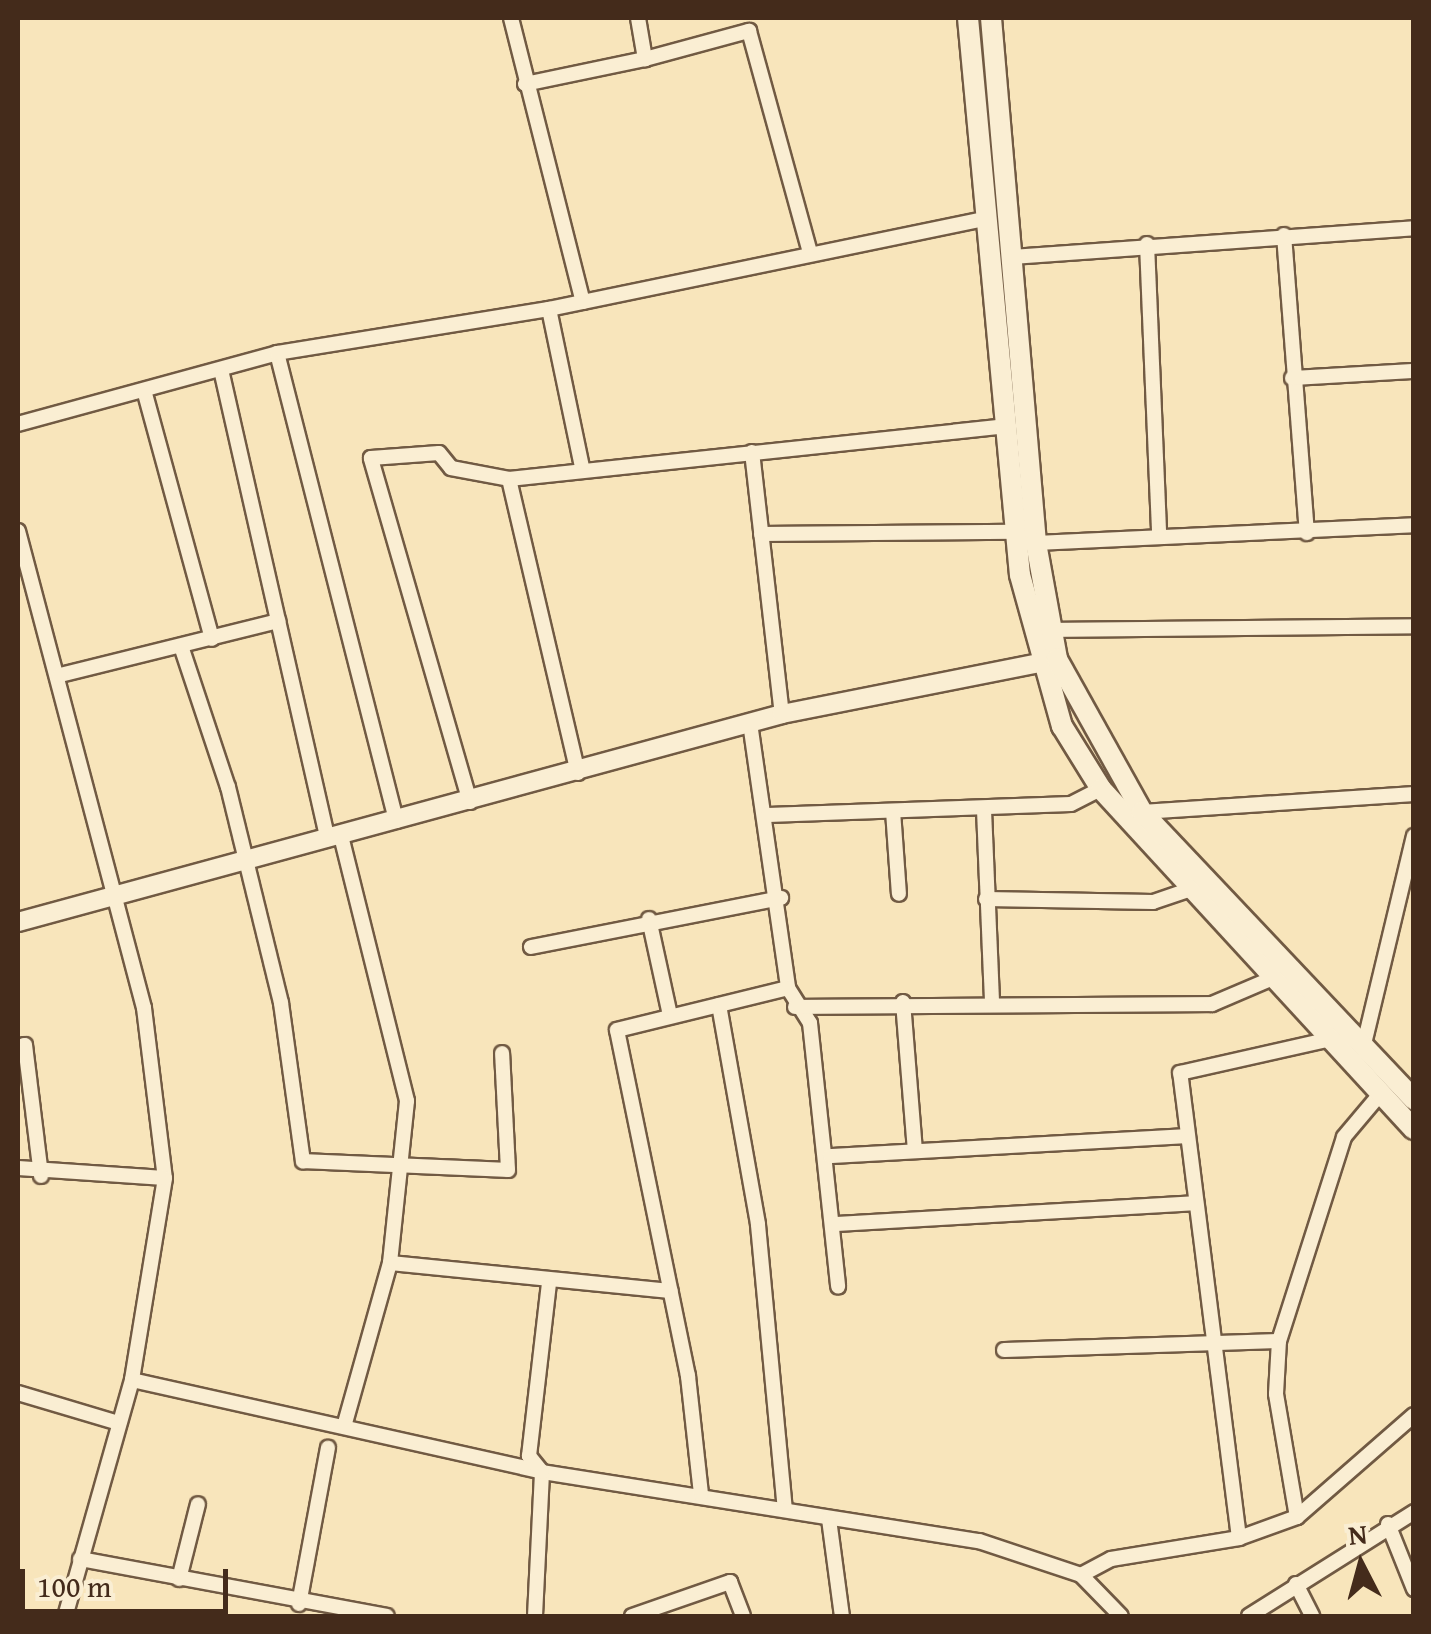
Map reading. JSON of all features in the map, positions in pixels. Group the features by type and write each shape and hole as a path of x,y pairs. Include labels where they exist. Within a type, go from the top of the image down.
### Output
{"main road":[{"path":"968,18 1015,532 1048,661 1101,789 1414,1130"},
{"path":"991,18 1036,542 1051,630 1048,661 1142,812 1414,1100"}],"street":[{"path":"511,18 583,302"},
{"path":"638,18 645,59"},
{"path":"525,84 645,59 749,31 810,252"},
{"path":"18,424 144,390 222,374 276,353 549,309 984,219"},
{"path":"1012,257 1146,244 1414,228"},
{"path":"1284,235 1292,378 1307,532"},
{"path":"1146,244 1159,536"},
{"path":"549,309 582,467"},
{"path":"276,353 396,821"},
{"path":"1292,378 1414,370"},
{"path":"222,374 278,621 334,837 396,1038 407,1101 390,1263 344,1427"},
{"path":"144,390 212,638"},
{"path":"470,802 370,458 439,453 451,468 509,479 582,467 1007,426"},
{"path":"752,452 782,714"},
{"path":"509,479 578,773"},
{"path":"1036,542 1414,525"},
{"path":"18,532 60,674 144,1008 165,1178 132,1380 115,1422 65,1616"},
{"path":"761,534 1015,532"},
{"path":"60,674 278,621"},
{"path":"1051,630 1414,626"},
{"path":"180,646 228,788 240,862 281,1003 303,1162 508,1170 502,1053"},
{"path":"18,922 578,773 782,714 1048,661"},
{"path":"750,723 780,898 788,988 794,1007 810,1023 830,1156 838,1286"},
{"path":"768,816 1071,804 1101,789"},
{"path":"1142,812 1414,794"},
{"path":"984,810 992,1000"},
{"path":"893,811 899,894"},
{"path":"1364,1044 1414,836"},
{"path":"986,899 1152,902 1191,889"},
{"path":"531,948 649,919 780,898"},
{"path":"649,919 670,1015"},
{"path":"794,1007 992,1000 1212,1004 1243,998 1273,978"},
{"path":"701,1494 671,1291 616,1030 788,988"},
{"path":"903,1002 915,1150"},
{"path":"720,1005 758,1225 784,1508"},
{"path":"1239,1538 1180,1073 1332,1040"},
{"path":"18,1047 25,1045 41,1176"},
{"path":"1297,1517 1276,1394 1279,1341 1344,1138 1381,1092"},
{"path":"830,1156 1185,1136"},
{"path":"18,1168 41,1176 165,1178"},
{"path":"835,1224 1195,1204"},
{"path":"390,1263 550,1283 671,1291"},
{"path":"535,1616 542,1472 530,1456 550,1283"},
{"path":"1004,1350 1279,1341"},
{"path":"132,1380 542,1472 701,1494 829,1519 979,1541 1080,1576 1121,1616"},
{"path":"18,1393 115,1422"},
{"path":"1080,1576 1111,1558 1239,1538 1297,1517 1414,1415"},
{"path":"292,1608 328,1448"},
{"path":"179,1578 198,1504"},
{"path":"1249,1616 1388,1524 1414,1512"},
{"path":"829,1519 842,1616"},
{"path":"1388,1524 1414,1589"},
{"path":"80,1559 179,1578 292,1608 386,1616"},
{"path":"632,1616 730,1582 743,1616"},
{"path":"1296,1584 1312,1616"}]}
